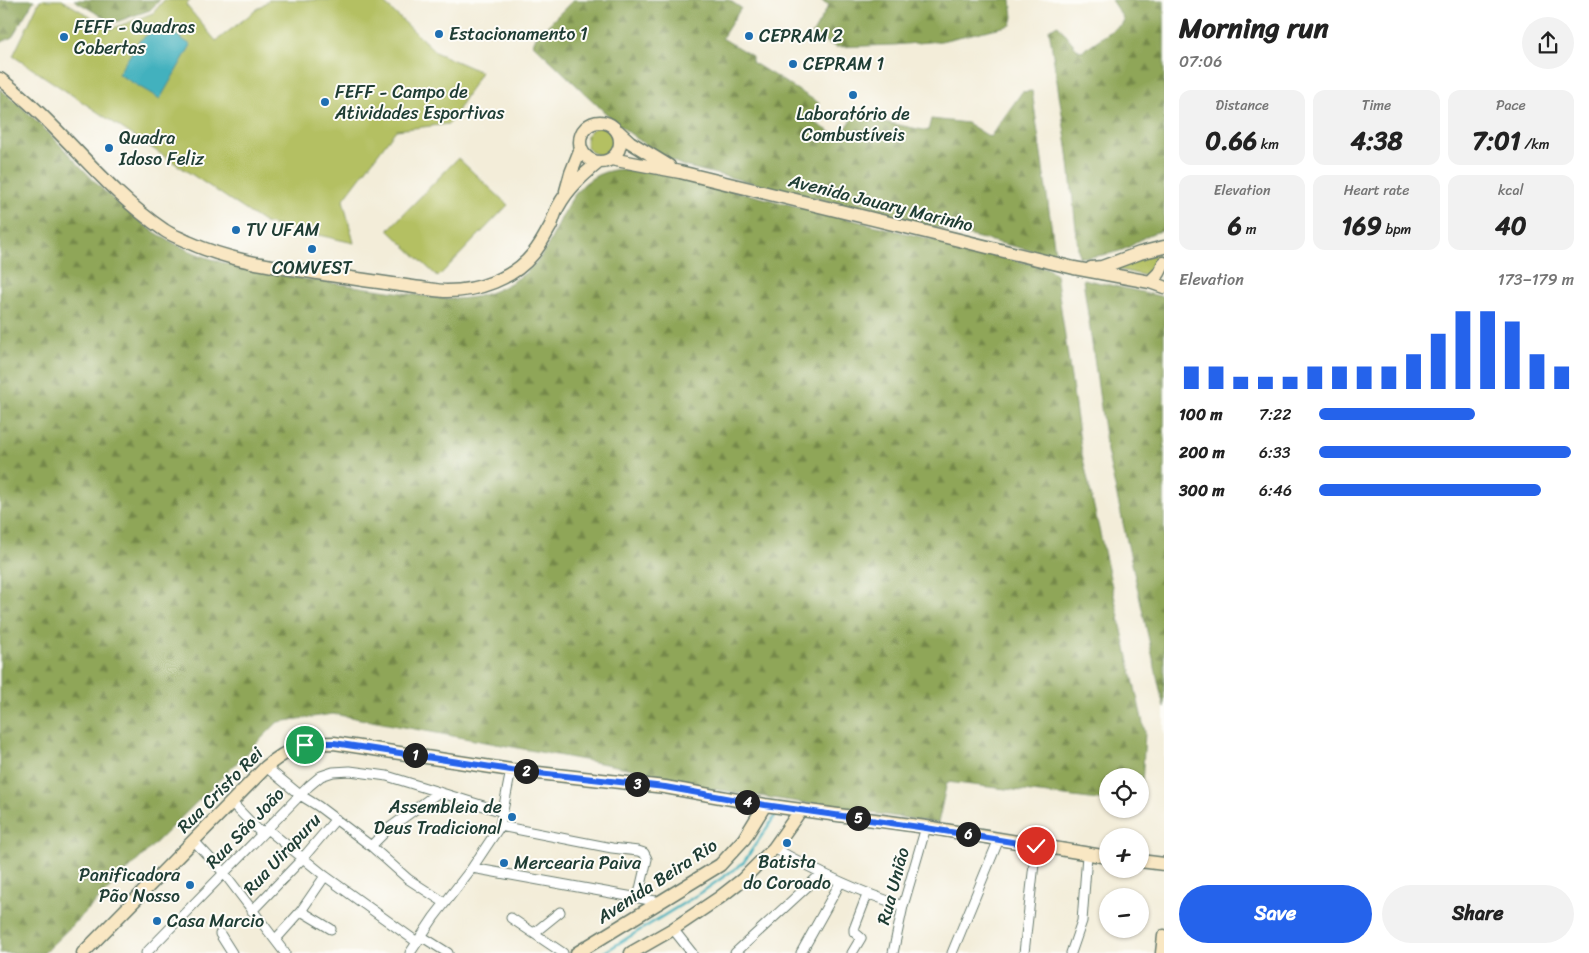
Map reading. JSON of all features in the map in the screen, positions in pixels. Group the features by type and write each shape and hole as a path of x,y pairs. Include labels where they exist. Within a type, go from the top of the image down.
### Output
{"street":[{"path":"0,79 26,100 103,179 138,211 165,231 206,250 253,262 446,291 469,290 490,284 510,274 533,254 566,194 586,172 616,155 621,143 618,131 613,126 601,121 589,124 584,129 580,138 581,148 571,172 566,194"},
{"name":"Avenida Jauary Marinho","path":"618,131 645,152 680,172"},
{"path":"581,148 588,158 605,161"},
{"name":"Avenida Jauary Marinho","path":"605,161 680,172 1074,268 1150,282 1164,287"},
{"name":"Avenida Jauary Marinho","path":"1074,268 1102,267 1140,253 1164,247"},
{"path":"1150,282 1163,270"},
{"name":"Rua Cristo Rei","path":"83,953 278,756 292,749 316,743 334,743 511,770 665,787 800,811 999,839 1099,856"},
{"path":"266,767 371,846 408,879 445,903"},
{"path":"410,953 500,826 511,770"},
{"name":"Rua São João","path":"146,953 300,794 321,776 333,772 350,771 387,776 503,812"},
{"path":"371,846 388,829 439,792"},
{"path":"231,802 265,832 325,876 419,939 448,953"},
{"name":"Avenida Beira Rio","path":"577,953 720,865 744,839 765,805"},
{"path":"631,953 673,929 742,880 774,848 800,811"},
{"name":"Rua Uirapuru","path":"252,911 302,859 336,819"},
{"path":"500,826 644,853 647,859 638,898"},
{"name":"Rua União","path":"893,953 903,906 926,828"},
{"path":"952,953 999,839"},
{"path":"194,840 224,872 285,953"},
{"path":"1024,953 1036,846"},
{"path":"774,848 840,883 867,895 903,906"},
{"path":"1071,953 1082,921 1087,855"},
{"path":"1149,862 1164,864"},
{"path":"472,868 661,902"},
{"path":"736,953 822,873"},
{"path":"274,940 301,911 325,876"},
{"path":"800,953 840,883"},
{"path":"852,953 861,938 854,932 854,929 867,895"},
{"path":"301,911 331,929"},
{"path":"534,933 560,912"},
{"path":"511,918 563,953"},
{"path":"673,929 692,953"},
{"path":"220,934 232,953"},
{"path":"1162,953 1164,936"}],"green space":[{"path":"0,0 34,0 12,37 0,43"},
{"path":"40,0 62,0 111,29 153,13 164,0 190,0 186,5 216,41 269,0 381,0 437,53 481,72 449,124 396,130 343,200 354,243 265,223 13,56"},
{"path":"74,0 160,0 150,10 113,23"},
{"path":"573,0 729,0 741,8 722,38 752,56 752,62 819,103 809,119 840,138 854,116 928,131 931,119 967,123 990,137 1022,92 1032,91 1055,252 1049,255 683,166 656,153 615,122 533,44 536,37"},
{"path":"821,0 1011,0 1013,17 1011,25 941,41 836,47 812,35 829,5"},
{"path":"1111,0 1164,0 1164,231 1149,235 1118,251 1098,256 1079,257 1068,153 1049,29 1058,25 1078,50 1082,51 1123,23 1123,18"},
{"path":"0,89 35,119 116,202 156,233 199,255 267,273 446,299 460,299 487,294 524,274 538,260 567,206 585,183 598,175 614,170 631,169 682,178 1047,268 1056,274 1082,454 1145,732 1143,768 1099,768 1099,800 947,782 938,823 659,781 649,772 333,714 278,722 44,953 0,953"},
{"path":"600,127 610,131 614,141 610,151 600,155 590,151 586,141 590,131"},
{"path":"458,158 508,205 438,277 388,230"},
{"path":"1157,254 1158,267 1151,277 1107,267"},
{"path":"1083,279 1164,297 1164,708 1107,451"}],"water":[{"path":"161,25 191,45 160,99 118,74 139,41"}],"waterway":[{"path":"603,953 702,892 743,863 779,810"}],"place":[{"name":"Estacionamento 1","path":"439,34"},
{"name":"CEPRAM 2","path":"749,36"},
{"name":"FEFF - Quadras Cobertas","path":"64,37"},
{"name":"CEPRAM 1","path":"793,64"},
{"name":"Laboratório de Combustíveis","path":"853,95"},
{"name":"FEFF - Campo de Atividades Esportivas","path":"325,102"},
{"name":"Quadra Idoso Feliz","path":"109,148"},
{"name":"TV UFAM","path":"236,230"},
{"name":"COMVEST","path":"312,249"},
{"name":"Assembleia de Deus Tradicional","path":"512,817"},
{"name":"Batista do Coroado","path":"787,843"},
{"name":"Mercearia Paiva","path":"504,863"},
{"name":"Panificadora Pão Nosso","path":"190,885"},
{"name":"Casa Marcio","path":"157,921"}],"route":[{"path":"305,745 334,743 511,770 665,787 800,811 926,828 1036,846"}]}
